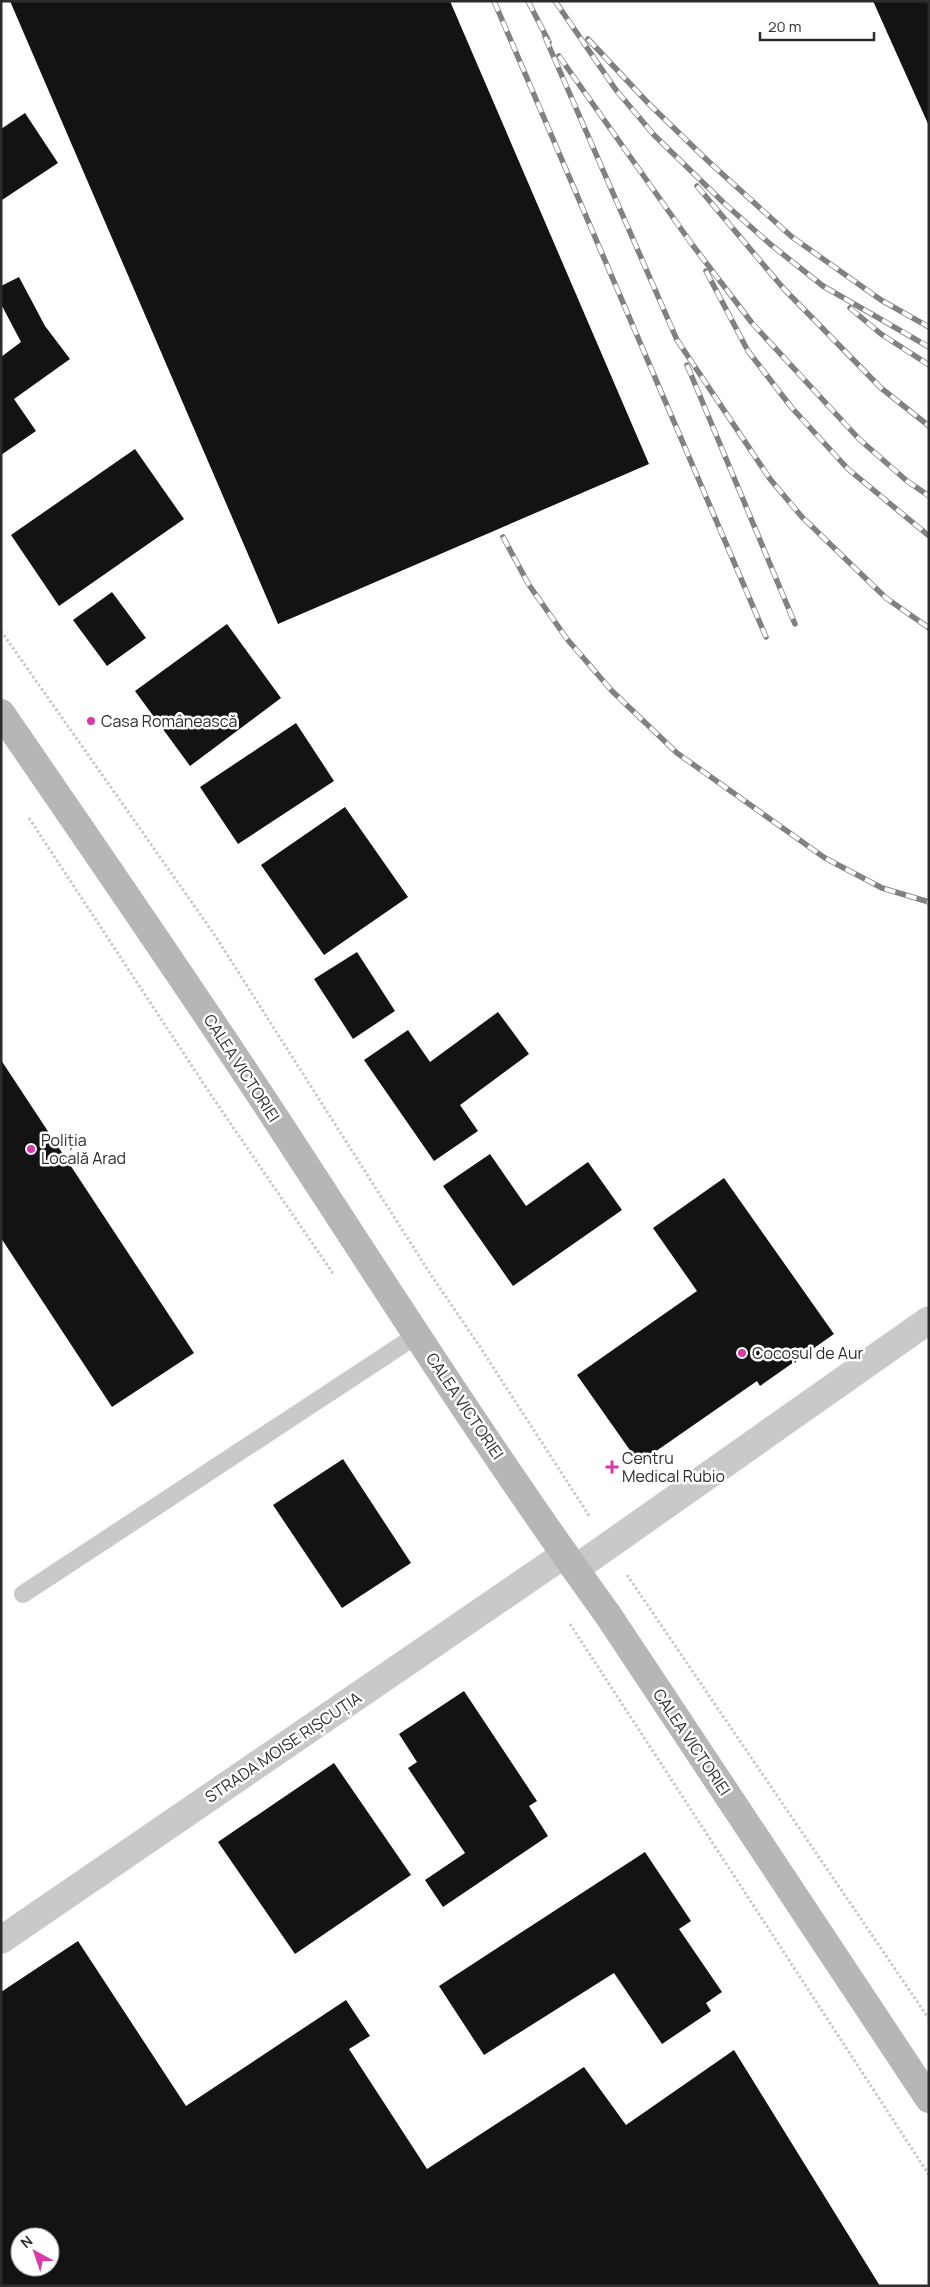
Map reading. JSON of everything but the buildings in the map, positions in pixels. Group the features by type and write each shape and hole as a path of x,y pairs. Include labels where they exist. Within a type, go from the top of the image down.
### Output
{"main road":[{"name":"CALEA VICTORIEI","path":"1,713 198,1000 417,1334 570,1562 608,1615 929,2099"}],"street":[{"name":"STRADA MOISE RIȘCUȚIA","path":"1,1940 570,1562 608,1546 929,1320"}],"lane":[{"path":"23,1594 417,1334"}],"path":[{"path":"1,631 214,934 425,1267 480,1347 608,1546 929,2019"}],"railway":[{"path":"494,1 766,637"},
{"path":"528,1 549,42"},
{"path":"555,1 616,90 654,135 725,204 770,244 823,286 929,347"},
{"path":"545,37 677,340 770,479 802,517 886,598 929,628"},
{"path":"588,39 649,104 708,161 792,237 881,300 929,327"},
{"path":"559,56 691,243 752,323 859,439 907,481 929,496"},
{"path":"697,186 784,289 881,388 929,426"},
{"path":"706,271 748,351 792,408 848,469 929,536"},
{"path":"850,308 881,334 929,365"},
{"path":"687,365 795,624"},
{"path":"503,537 529,585 567,639 612,691 677,753 825,858 882,888 929,902"}],"place":[{"name":"Casa Românească","path":"91,721"},
{"name":"Poliția Locală Arad","path":"31,1149"},
{"name":"Cocoșul de Aur","path":"742,1353"},
{"name":"Centru Medical Rubio","path":"612,1467"}]}
